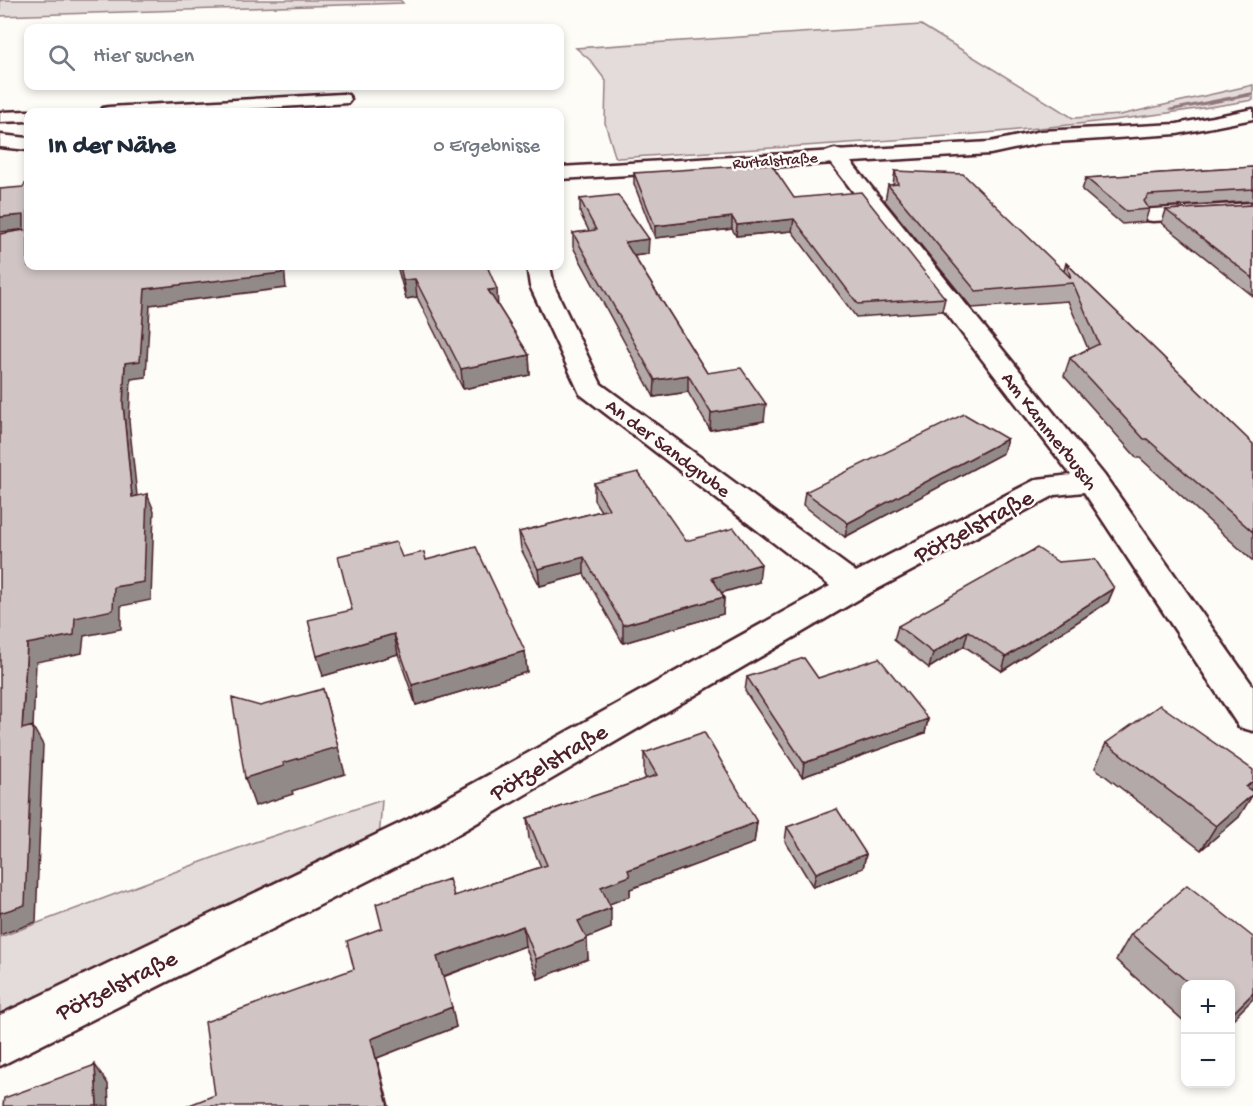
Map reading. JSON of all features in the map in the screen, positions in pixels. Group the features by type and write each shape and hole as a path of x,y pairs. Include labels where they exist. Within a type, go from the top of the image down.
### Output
{"street":[{"path":"181,108 342,99"},
{"name":"Rurtalstraße","path":"564,173 835,155 990,148 1041,137 1177,129 1253,114"},
{"path":"0,117 24,116"},
{"name":"Am Kammerbusch","path":"835,155 1093,482 1253,716"},
{"path":"1153,215 1249,213"},
{"name":"An der Sandgrube","path":"539,270 542,286 590,388 854,587"},
{"name":"Pötzelstraße","path":"0,1041 424,832 854,587 1048,486 1093,482"}],"shaded area":[{"path":"0,0 400,0 403,3 0,16"},
{"path":"921,25 1073,118 1120,115 1253,85 1253,100 1095,122 1016,130 857,143 618,158 615,156 605,123 606,81 590,60 576,48"},
{"path":"382,800 379,840 0,1017 0,937 255,842"}],"building":[{"path":"771,164 794,198 861,192 945,298 858,304 794,219 737,225 732,217 655,226 634,173"},
{"path":"1253,167 1253,189 1149,195 1144,201 1149,209 1126,211 1086,178"},
{"path":"895,171 963,174 1071,278 1066,263 1253,444 1253,532 1147,439 1144,439 1070,358 1099,344 1073,283 976,291 888,185 898,184"},
{"path":"24,186 24,215 0,217 0,189"},
{"path":"618,195 649,239 625,242 707,373 741,368 766,404 711,413 688,375 655,380 573,233 596,230 580,199"},
{"path":"1253,205 1253,278 1166,210"},
{"path":"24,230 24,270 282,270 282,273 145,289 140,361 125,363 123,404 132,497 147,494 144,582 114,587 113,610 75,618 74,635 27,644 22,729 33,726 25,905 0,913 0,234"},
{"path":"401,270 489,270 497,289 488,290 529,355 461,369 415,279 403,280"},
{"path":"964,414 1007,439 848,523 805,492"},
{"path":"638,472 686,541 734,528 761,564 712,578 724,597 623,625 584,557 538,569 519,532 609,509 594,483"},
{"path":"396,542 402,557 424,552 426,560 476,547 525,651 412,685 394,634 317,656 308,620 352,610 338,556"},
{"path":"1037,548 1058,562 1095,559 1114,588 1006,657 968,631 933,653 898,626"},
{"path":"804,658 818,678 879,658 928,719 804,763 747,677"},
{"path":"323,689 338,747 283,763 284,766 245,778 232,698 260,706"},
{"path":"1160,705 1253,770 1253,781 1246,787 1253,794 1216,826 1106,743"},
{"path":"704,732 757,822 628,870 630,876 601,887 611,908 578,921 587,939 536,959 523,926 437,957 452,1007 371,1039 388,1106 187,1106 215,1095 205,1022 354,969 347,941 382,928 376,904 449,879 454,896 547,865 527,818 657,775 644,753"},
{"path":"837,809 866,854 816,873 787,827"},
{"path":"1187,885 1253,937 1253,993 1235,1011 1235,980 1185,980 1131,934"},
{"path":"95,1065 97,1106 3,1106 4,1098"}],"waterway":[{"path":"1172,109 1253,94"}]}
